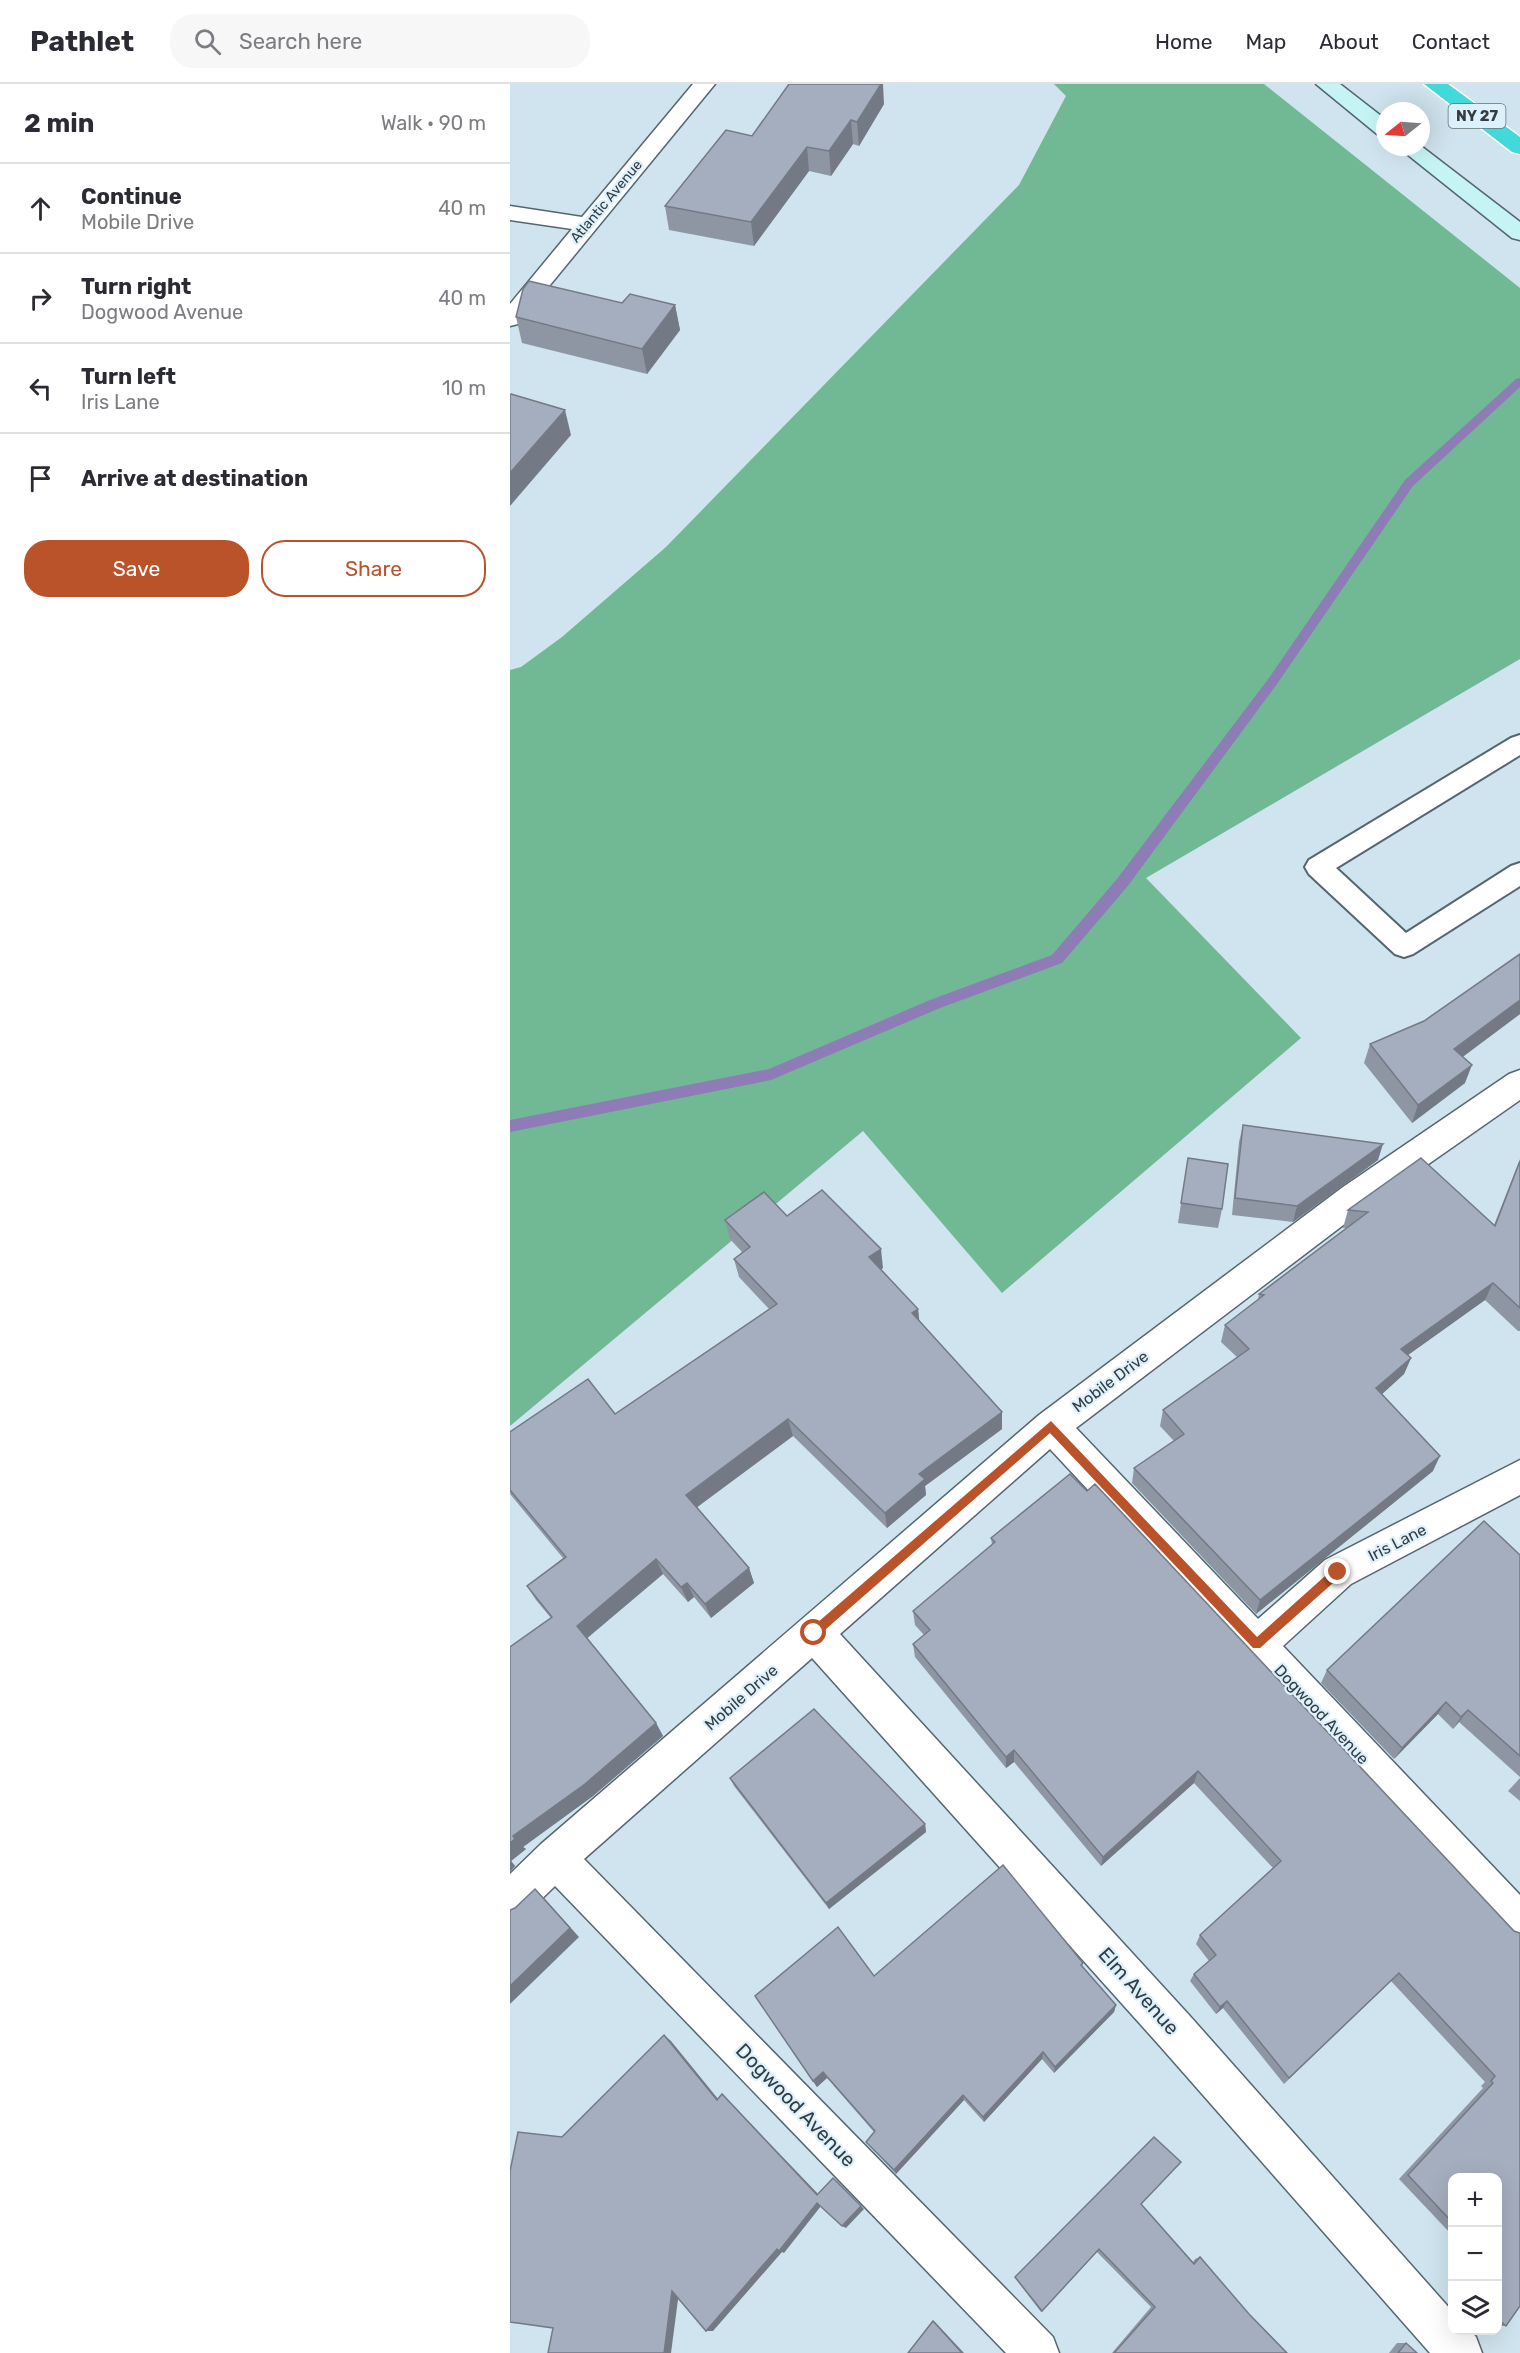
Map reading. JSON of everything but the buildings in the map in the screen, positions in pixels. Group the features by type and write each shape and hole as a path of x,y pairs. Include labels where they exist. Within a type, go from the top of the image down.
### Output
{"highway":[{"name":"NY 27","path":"1435,84 1520,147"}],"main road":[{"path":"1327,84 1376,122"},
{"path":"1421,156 1520,233"}],"street":[{"name":"Atlantic Avenue","path":"510,319 586,224 704,84"},
{"path":"510,213 586,224"},
{"name":"Mobile Drive","path":"510,1902 555,1858 1051,1426 1355,1197 1520,1083"},
{"name":"Dogwood Avenue","path":"1051,1426 1520,1924"},
{"name":"Iris Lane","path":"1257,1645 1338,1572 1520,1477"},
{"name":"Elm Avenue","path":"814,1633 1182,2039 1460,2353"},
{"name":"Dogwood Avenue","path":"555,1858 1037,2353"}],"lane":[{"path":"1520,744 1318,867 1404,947 1520,873"}],"green space":[{"path":"1054,84 1264,84 1520,288 1520,659 1146,878 1301,1038 1002,1293 863,1131 510,1426 510,670 521,667 562,637 666,547 1019,185 1066,96"}],"waterway":[{"path":"510,1126 771,1074 935,1004 1057,959 1122,883 1273,681 1409,483 1520,381"}],"route":[{"path":"814,1633 1051,1426 1257,1645 1338,1572"}]}
